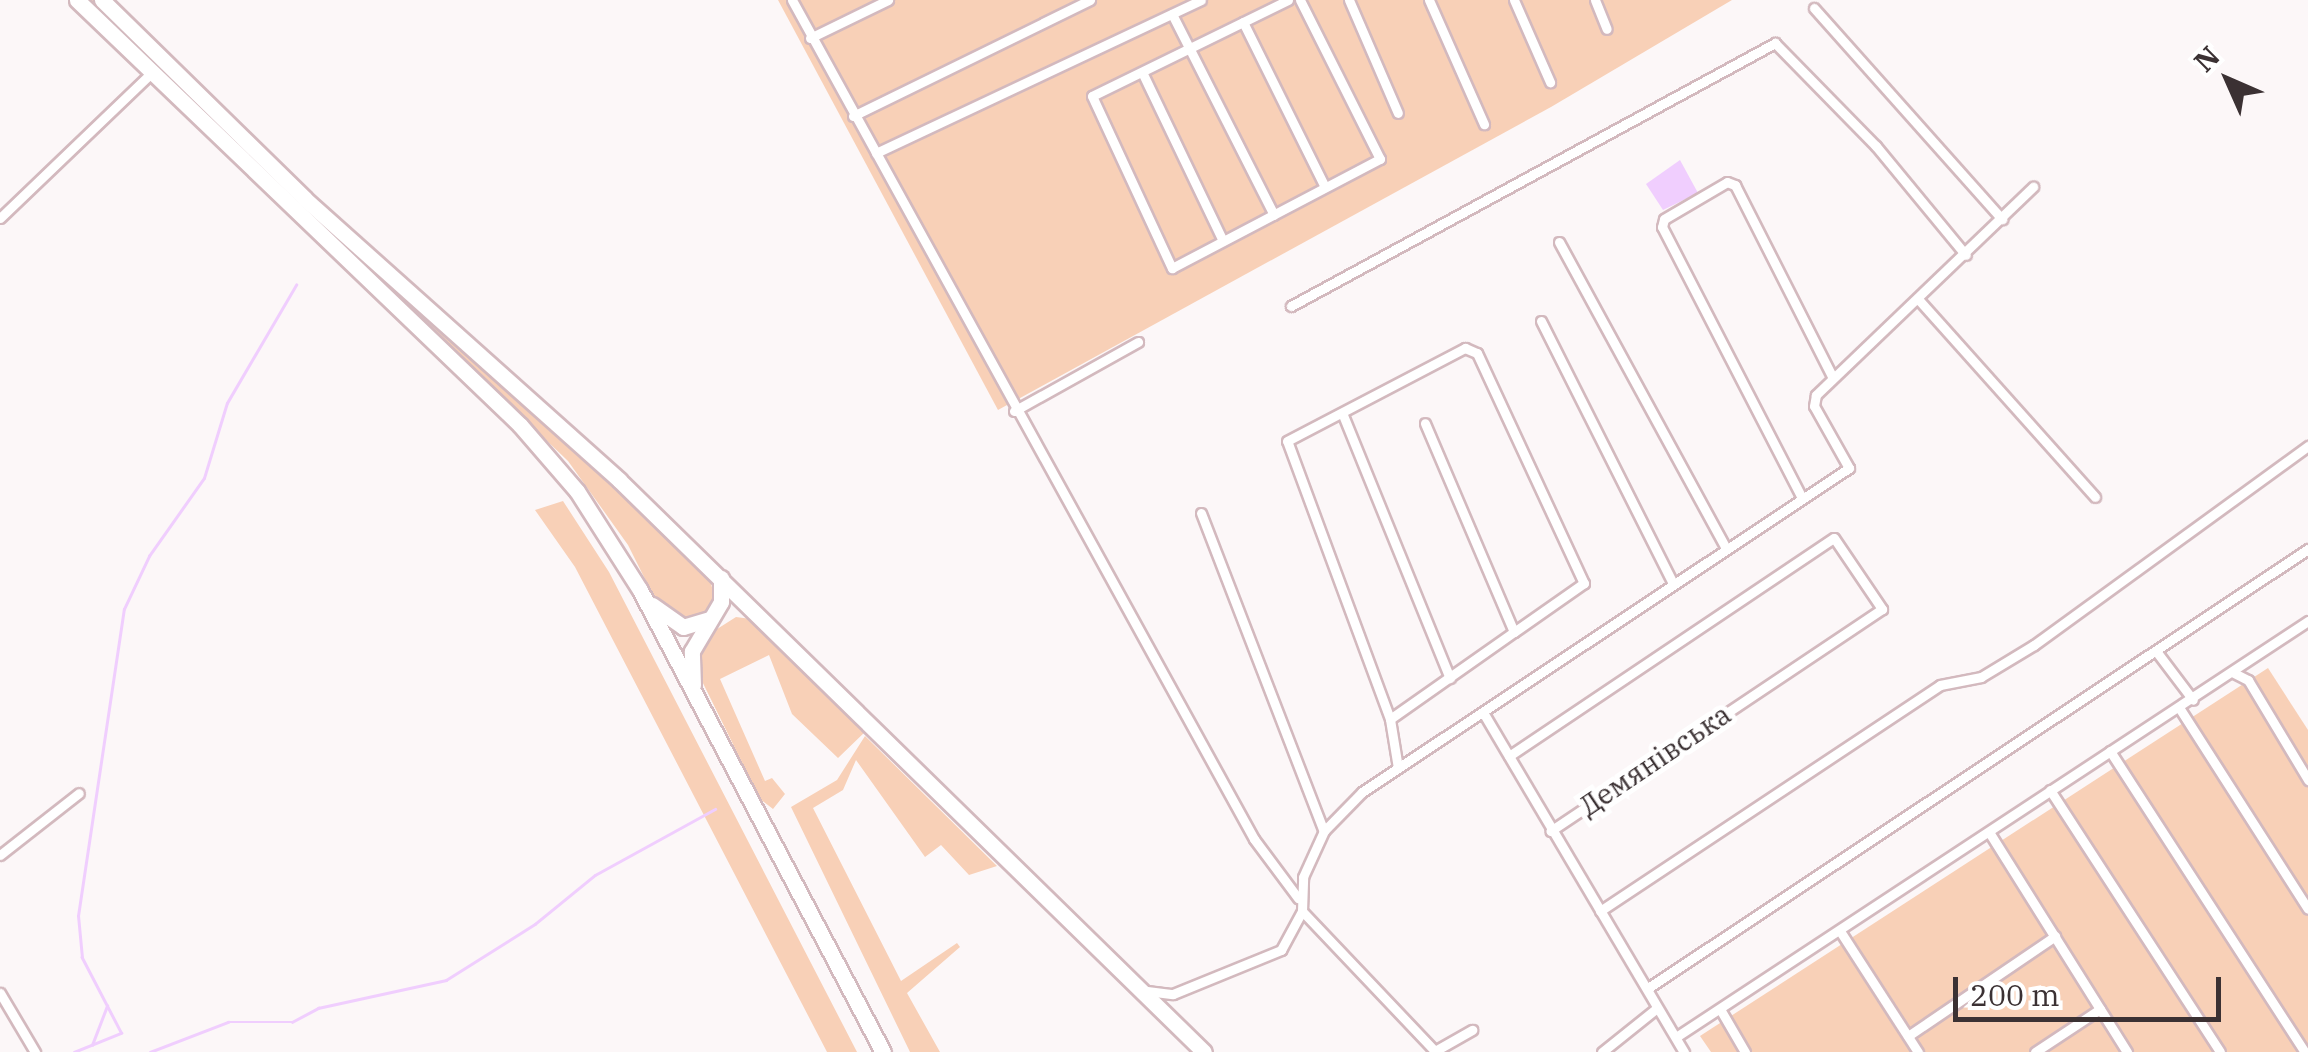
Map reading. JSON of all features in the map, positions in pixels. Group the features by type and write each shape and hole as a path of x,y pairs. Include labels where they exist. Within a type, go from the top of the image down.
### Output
{"highway":[{"path":"77,0 520,425 603,526 883,1052"},
{"path":"102,0 202,98 721,578 1204,1052"},
{"path":"694,693 692,650 722,602 721,578"},
{"path":"640,590 672,623 691,626 712,618"}],"street":[{"path":"792,0 1014,411 1254,839 1298,899 1302,911 1435,1051 1472,1030"},
{"path":"810,38 888,0"},
{"path":"852,116 1090,0"},
{"path":"876,153 1202,0"},
{"path":"1288,0 1092,96 1172,268 1380,159 1300,0"},
{"path":"1348,0 1398,113"},
{"path":"1429,0 1484,124"},
{"path":"1514,0 1550,82"},
{"path":"1595,0 1607,30"},
{"path":"1814,8 2002,218"},
{"path":"1172,14 1193,47 1274,215"},
{"path":"1243,22 1325,186"},
{"path":"1291,306 1775,43 1876,146 1966,255"},
{"path":"0,218 152,72"},
{"path":"1142,72 1223,242"},
{"path":"1802,498 1664,218 1727,182 1735,185 1832,378"},
{"path":"1298,899 1324,831 1362,792 1484,714 1724,547 1850,468 1814,406 1832,378 1966,255 2032,187"},
{"path":"1559,242 1724,547"},
{"path":"1918,300 2095,497"},
{"path":"1542,322 1673,583"},
{"path":"1014,411 1138,342"},
{"path":"1390,719 1584,583 1477,353 1465,348 1287,441 1390,719 1398,768"},
{"path":"1343,415 1450,678"},
{"path":"1425,423 1514,632"},
{"path":"1600,911 1940,685 1981,677 2034,645 2308,446"},
{"path":"1200,513 1324,831"},
{"name":"Демянівська","path":"1510,756 1834,538 1882,609 1550,831"},
{"path":"1648,988 2308,548"},
{"path":"1676,1037 2050,790 2234,674 2308,620"},
{"path":"2156,651 2194,700"},
{"path":"2234,674 2248,680 2308,780"},
{"path":"2180,708 2308,909"},
{"path":"1484,714 1684,1052"},
{"path":"2110,751 2306,1052"},
{"path":"2050,790 2220,1052"},
{"path":"0,855 80,793"},
{"path":"1989,832 2128,1052"},
{"path":"1140,988 1173,994 1282,950 1302,911"},
{"path":"1840,931 1918,1052"},
{"path":"1908,1036 2056,936"},
{"path":"0,993 3,1006 35,1052"},
{"path":"1172,1021 1173,994"},
{"path":"1602,1052 1658,1008"},
{"path":"1720,1009 1745,1052"},
{"path":"2035,1052 2100,1009"}],"shaded area":[{"path":"86,0 94,0 710,579 714,596 707,613 683,622 659,607 628,545 568,461"},
{"path":"778,0 1732,0 1551,107 998,410"},
{"path":"1680,160 1698,193 1663,210 1646,184"},
{"path":"563,501 609,572 857,1052 827,1052 575,567 535,510"},
{"path":"736,617 751,619 867,730 838,758 792,714 769,655 720,679 765,781 772,778 785,794 773,809 760,799 698,673 703,638"},
{"path":"2268,668 2308,730 2308,1052 1711,1052 1700,1036"},
{"path":"865,736 997,866 969,875 941,845 925,857 856,760 843,790 813,808 901,981 957,943 960,947 907,993 940,1052 910,1052 791,807 837,780"}],"waterway":[{"path":"74,1052 121,1033 82,958 78,916 124,609 149,556 204,478 227,403 296,285"},
{"path":"150,1052 228,1022 292,1022 318,1008 446,980 535,924 595,875 715,809"},
{"path":"92,1045 107,1006"}]}
